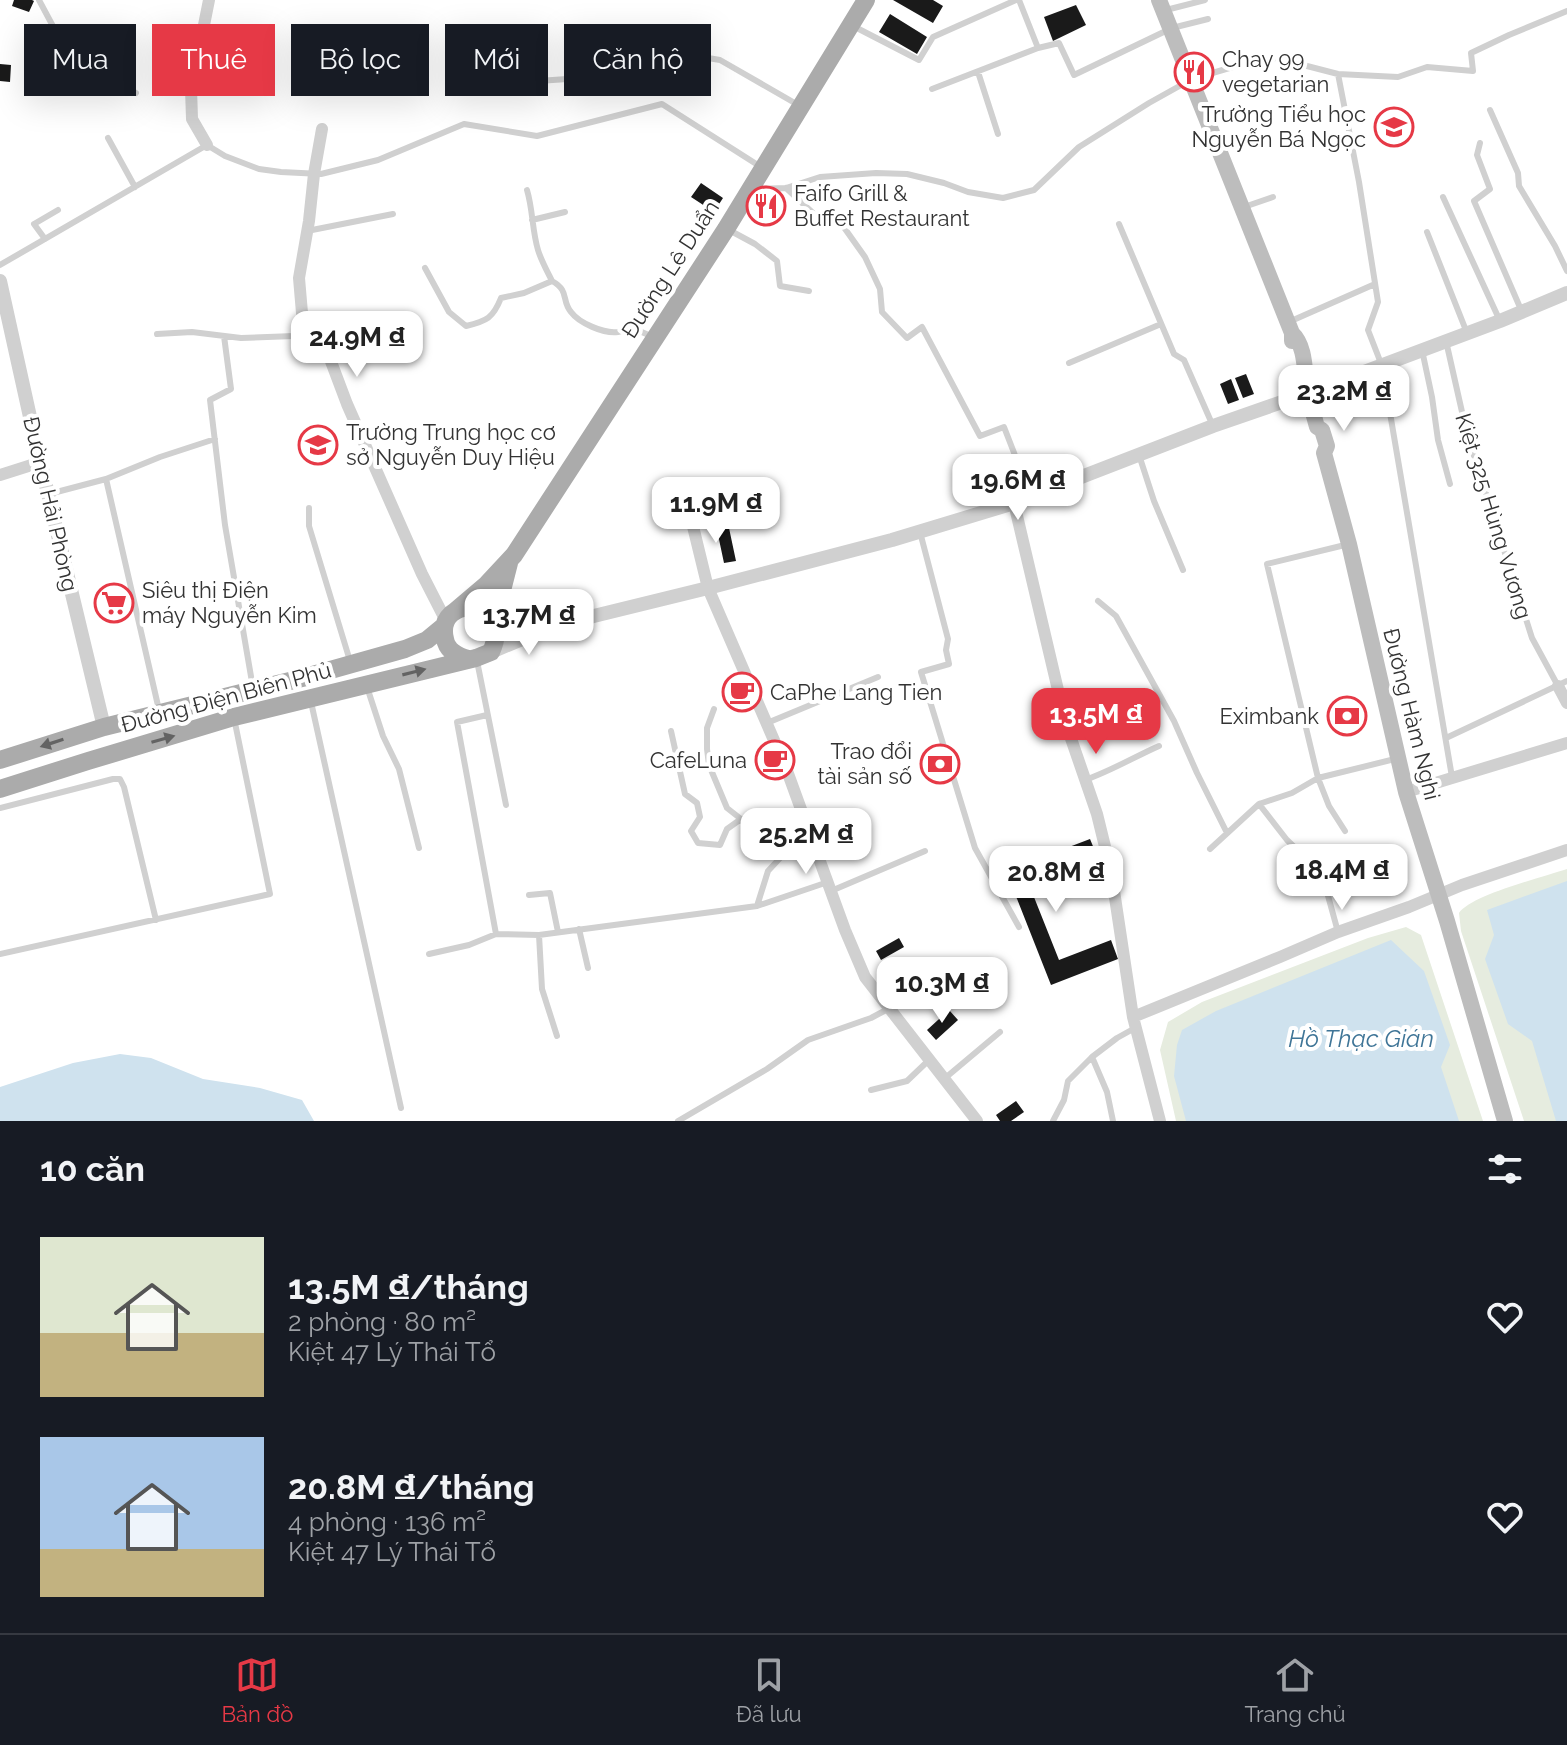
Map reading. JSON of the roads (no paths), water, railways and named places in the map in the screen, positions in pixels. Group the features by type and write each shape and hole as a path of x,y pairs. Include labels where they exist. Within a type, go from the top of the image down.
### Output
{"main road":[{"name":"Đường Lê Duẩn","path":"448,620 510,561 764,169 850,25 860,2"},
{"name":"Đường Hàm Nghi","path":"1161,5 1290,328 1304,354 1308,393 1317,427 1313,432 1317,449 1324,453 1349,544 1406,792 1505,1121"},
{"name":"Đường Lê Duẩn","path":"495,624 510,561"},
{"path":"469,606 484,610 495,624 496,635 478,656 459,656 446,644 444,635 448,620 469,606"},
{"name":"Đường Điện Biên Phủ","path":"0,760 104,727 416,645 427,640 448,620"},
{"name":"Đường Điện Biên Phủ","path":"0,789 234,717 478,656"}],"street":[{"path":"207,145 192,119 191,88 201,60 209,0"},
{"path":"322,129 299,278 302,313 321,335 347,404 422,574 448,620"},
{"name":"Đường Hải Phòng","path":"0,281 104,727"},
{"path":"478,656 553,626 920,532 1014,503 1213,426 1382,366 1567,293"},
{"path":"0,475 41,462"},
{"path":"1014,503 1066,724 1097,814 1111,871 1134,1022 1160,1121"},
{"path":"689,510 708,588 786,768 865,977 977,1121"},
{"path":"495,624 553,626"},
{"path":"1562,684 1567,703"},
{"path":"1406,792 1567,743"},
{"path":"1134,1022 1338,932 1462,885 1567,850"}],"lane":[{"path":"39,0 52,24"},
{"path":"850,25 919,60 933,37 1018,0 1038,48"},
{"path":"1161,5 1205,0"},
{"path":"750,189 786,188 820,177 907,174 968,192 1003,198 1034,190 1079,147 1192,79 1276,58 1338,74 1398,77 1427,67 1473,71 1471,53 1567,11"},
{"path":"932,89 1038,48 1059,43 1074,75 1172,28 1208,19"},
{"path":"548,80 582,78 653,63 702,57 720,60 800,106"},
{"path":"978,72 998,134"},
{"path":"1338,74 1378,302 1368,330 1382,366 1453,778"},
{"path":"0,265 207,145 225,156 259,169 321,174 378,160 464,124 537,136 662,104 764,169"},
{"path":"1490,110 1518,173 1519,186 1567,271"},
{"path":"108,138 135,187"},
{"path":"1480,143 1477,155 1490,189 1474,201 1522,312"},
{"path":"786,188 827,226 838,219 865,257 880,289 882,312 907,338 922,327 980,436 1004,427 1031,497"},
{"path":"527,190 539,253 552,281 562,288 567,297 566,304 571,312 589,325 618,332 630,327 655,337"},
{"path":"1241,208 1273,197"},
{"path":"1443,197 1500,321"},
{"path":"45,239 34,224 58,210"},
{"path":"532,220 565,212"},
{"path":"307,231 393,214"},
{"path":"1119,224 1174,354 1184,360 1213,426"},
{"path":"726,229 755,244 777,261 780,286 809,291"},
{"path":"1427,232 1467,333"},
{"path":"425,268 449,312 466,326 484,322 495,312 501,298 524,293 552,281"},
{"path":"1290,328 1341,298 1375,284"},
{"path":"1069,363 1161,324"},
{"path":"157,334 192,332 241,338 321,335"},
{"path":"224,336 231,389 210,400 225,525 253,690"},
{"name":"Kiệt 325 Hùng Vương","path":"1446,341 1467,434 1532,638 1562,684"},
{"path":"1422,350 1438,440 1450,484"},
{"path":"49,494 106,479 215,439"},
{"path":"1139,455 1154,501 1183,570"},
{"path":"106,479 160,713"},
{"path":"309,508 309,526 351,664"},
{"path":"920,532 948,639 946,650 949,664 921,672 975,848 1019,927"},
{"path":"1345,831 1329,806 1318,778 1267,564 1349,544"},
{"path":"1098,601 1116,616 1174,721 1227,833"},
{"path":"478,656 506,805"},
{"path":"767,723 878,677"},
{"path":"366,684 383,736 399,769 419,848"},
{"path":"1446,738 1562,684"},
{"path":"310,698 401,1108"},
{"path":"714,709 707,728 709,765 727,808 741,819 751,834 775,842 781,857 768,871 757,906"},
{"path":"487,715 457,722 496,934"},
{"path":"0,954 270,894 234,717"},
{"path":"671,731 685,794 697,803 700,817 691,831 698,843 720,845 727,829 741,819"},
{"path":"1085,780 1115,769 1159,746"},
{"path":"1210,849 1259,804 1292,793 1318,778 1399,758"},
{"path":"0,808 120,779 156,920"},
{"path":"1259,804 1287,840 1322,874 1338,932"},
{"path":"429,954 469,945 496,934 539,935 757,906 829,887 925,851"},
{"path":"529,895 550,893 558,932"},
{"path":"579,929 588,968"},
{"path":"539,935 542,989 557,1036"},
{"path":"678,1121 767,1069 808,1040 888,1009"},
{"path":"1053,1121 1064,1100 1068,1081 1134,1022"},
{"path":"944,1079 1000,1032"},
{"path":"1092,1057 1107,1092 1113,1121"},
{"path":"871,1090 907,1081 929,1060"}],"water":[{"path":"1567,881 1567,1121 1556,1121 1532,1041 1508,1024 1485,959 1494,935 1487,910"},
{"name":"Hồ Thạc Gián","path":"1391,940 1424,971 1450,1045 1441,1067 1459,1121 1186,1121 1174,1076 1182,1030 1216,1011"},
{"path":"120,1054 151,1058 203,1079 260,1088 302,1100 314,1121 0,1121 0,1087 73,1063"}],"place":[{"name":"Chay 99 vegetarian","path":"1194,72"},
{"name":"Trường Tiểu học Nguyễn Bá Ngọc","path":"1394,127"},
{"name":"Faifo Grill & Buffet Restaurant","path":"766,206"},
{"name":"Trường Trung học cơ sở Nguyễn Duy Hiệu","path":"318,445"},
{"name":"Siêu thị Điện máy Nguyễn Kim","path":"114,603"},
{"name":"CaPhe Lang Tien","path":"742,692"},
{"name":"Eximbank","path":"1347,716"},
{"name":"CafeLuna","path":"775,760"},
{"name":"Trao đổi tài sản số","path":"940,764"}]}
